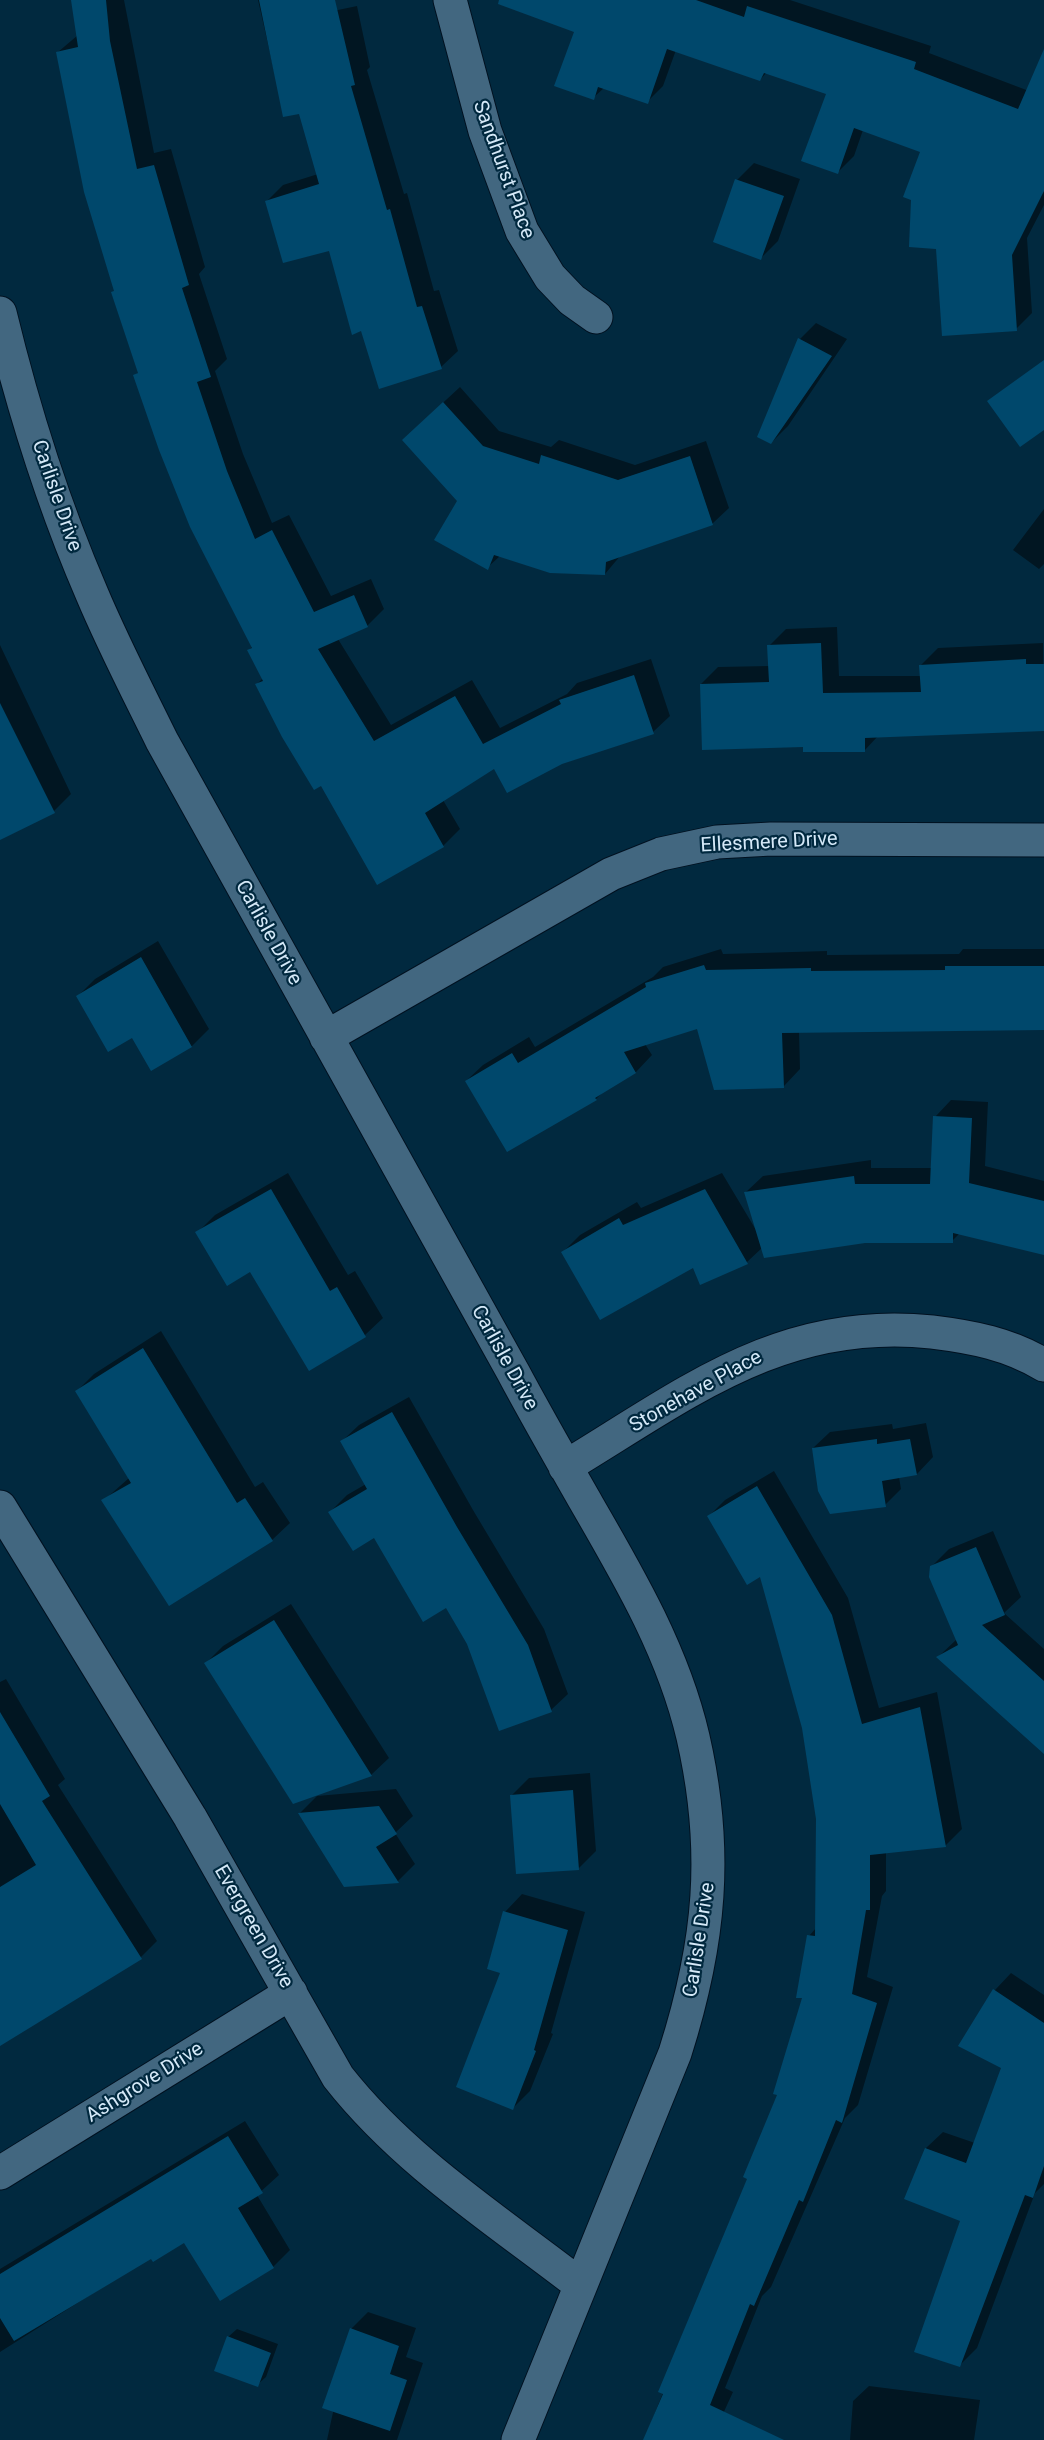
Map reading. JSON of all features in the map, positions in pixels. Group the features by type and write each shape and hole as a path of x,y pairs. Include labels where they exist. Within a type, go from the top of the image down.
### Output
{"street":[{"name":"Sandhurst Place","path":"450,0 485,131 522,231 550,277 572,300 596,317"},
{"name":"Carlisle Drive","path":"0,313 39,450 91,593 162,741 565,1467 639,1594 672,1671 692,1735 705,1805 710,1876 703,1942 692,2001 675,2053 579,2284 518,2440"},
{"name":"Ellesmere Drive","path":"326,1037 611,874 661,854 717,842 771,839 1044,840"},
{"name":"Stonehave Place","path":"565,1467 737,1365 792,1343 846,1332 908,1330 970,1336 1019,1350 1044,1365"},
{"name":"Evergreen Drive","path":"0,1507 9,1541 190,1817 338,2077 384,2130 429,2169 579,2284"},
{"name":"Ashgrove Drive","path":"0,2173 291,1993"}],"building":[{"path":"71,0 106,0 110,41 137,169 154,165 189,285 182,288 211,377 197,382 227,471 255,539 272,530 314,612 354,595 368,627 318,649 374,741 455,696 483,744 561,704 559,700 634,675 654,734 562,764 507,793 494,769 425,813 444,847 377,885 321,786 314,790 282,737 255,684 263,681 247,650 252,648 190,527 159,450 133,375 138,373 111,292 114,291 84,192 56,52 78,47"},
{"path":"259,0 335,0 355,85 351,86 387,210 390,209 417,307 422,306 442,369 379,389 361,331 352,335 329,251 283,263 265,201 319,184 299,114 283,117"},
{"path":"499,0 696,0 744,17 747,6 916,62 914,69 1018,109 1044,49 1044,191 1012,255 1017,331 942,336 936,249 909,247 911,200 903,197 920,152 854,128 838,174 801,161 826,94 764,73 760,81 667,49 648,104 598,87 594,100 554,86 574,32 498,4"},
{"path":"735,179 784,196 761,260 713,242"},
{"path":"798,338 832,356 771,444 757,437"},
{"path":"1044,360 1044,430 1020,447 987,401"},
{"path":"443,402 483,446 539,464 541,455 618,480 690,456 713,525 606,562 605,575 550,573 494,555 488,570 434,540 457,501 402,440"},
{"path":"821,643 823,693 921,692 919,665 1026,659 1026,664 1044,664 1044,731 865,738 865,752 803,752 803,747 702,750 700,684 769,682 767,645"},
{"path":"0,703 55,813 0,840"},
{"path":"141,957 192,1047 151,1071 132,1038 108,1052 76,996"},
{"path":"704,965 706,970 811,968 811,971 945,970 945,966 1044,966 1044,1030 782,1033 784,1088 714,1090 697,1029 624,1052 636,1073 595,1098 597,1100 507,1152 465,1081 512,1053 518,1063 646,987 645,983"},
{"path":"933,1116 972,1118 969,1183 1044,1201 1044,1255 953,1233 953,1243 865,1243 764,1258 744,1192 854,1176 855,1184 930,1184"},
{"path":"271,1189 330,1291 337,1287 366,1337 309,1371 250,1272 227,1286 195,1232"},
{"path":"705,1189 748,1264 700,1285 693,1268 600,1320 561,1252 619,1218 623,1225"},
{"path":"143,1348 237,1503 245,1498 273,1541 169,1606 101,1500 131,1483 75,1391"},
{"path":"392,1412 457,1527 528,1645 552,1712 499,1731 467,1644 446,1608 423,1622 374,1538 353,1551 328,1512 367,1489 340,1441"},
{"path":"877,1439 877,1444 910,1439 917,1475 882,1481 886,1507 830,1514 818,1491 812,1448"},
{"path":"757,1486 832,1615 862,1724 920,1707 946,1847 870,1855 870,1910 866,1910 852,1994 877,2003 842,2123 836,2120 803,2202 799,2200 754,2306 750,2304 710,2405 784,2440 643,2440 663,2394 658,2392 747,2179 743,2177 777,2095 773,2094 802,1998 796,1998 807,1935 815,1936 816,1819 802,1728 760,1577 747,1585 707,1516"},
{"path":"976,1547 1005,1615 982,1625 1044,1681 1044,1754 936,1657 958,1645 929,1577 930,1566"},
{"path":"274,1620 372,1776 293,1804 204,1663"},
{"path":"0,1712 50,1796 42,1801 142,1959 0,2046 0,1887 36,1865 0,1804"},
{"path":"573,1790 579,1870 516,1874 510,1795"},
{"path":"379,1806 397,1834 376,1847 399,1883 344,1887 298,1813"},
{"path":"503,1911 568,1930 534,2050 536,2051 513,2110 456,2087 500,1973 487,1969"},
{"path":"993,1989 1044,2023 1044,2166 1033,2198 1025,2195 960,2367 914,2352 960,2221 904,2199 925,2148 966,2163 1001,2068 958,2046"},
{"path":"228,2136 263,2193 238,2208 274,2268 220,2301 184,2243 153,2262 151,2259 14,2341 0,2318 0,2274"},
{"path":"350,2328 399,2346 390,2374 407,2380 390,2431 322,2408"},
{"path":"227,2336 271,2353 258,2387 214,2371"}]}
